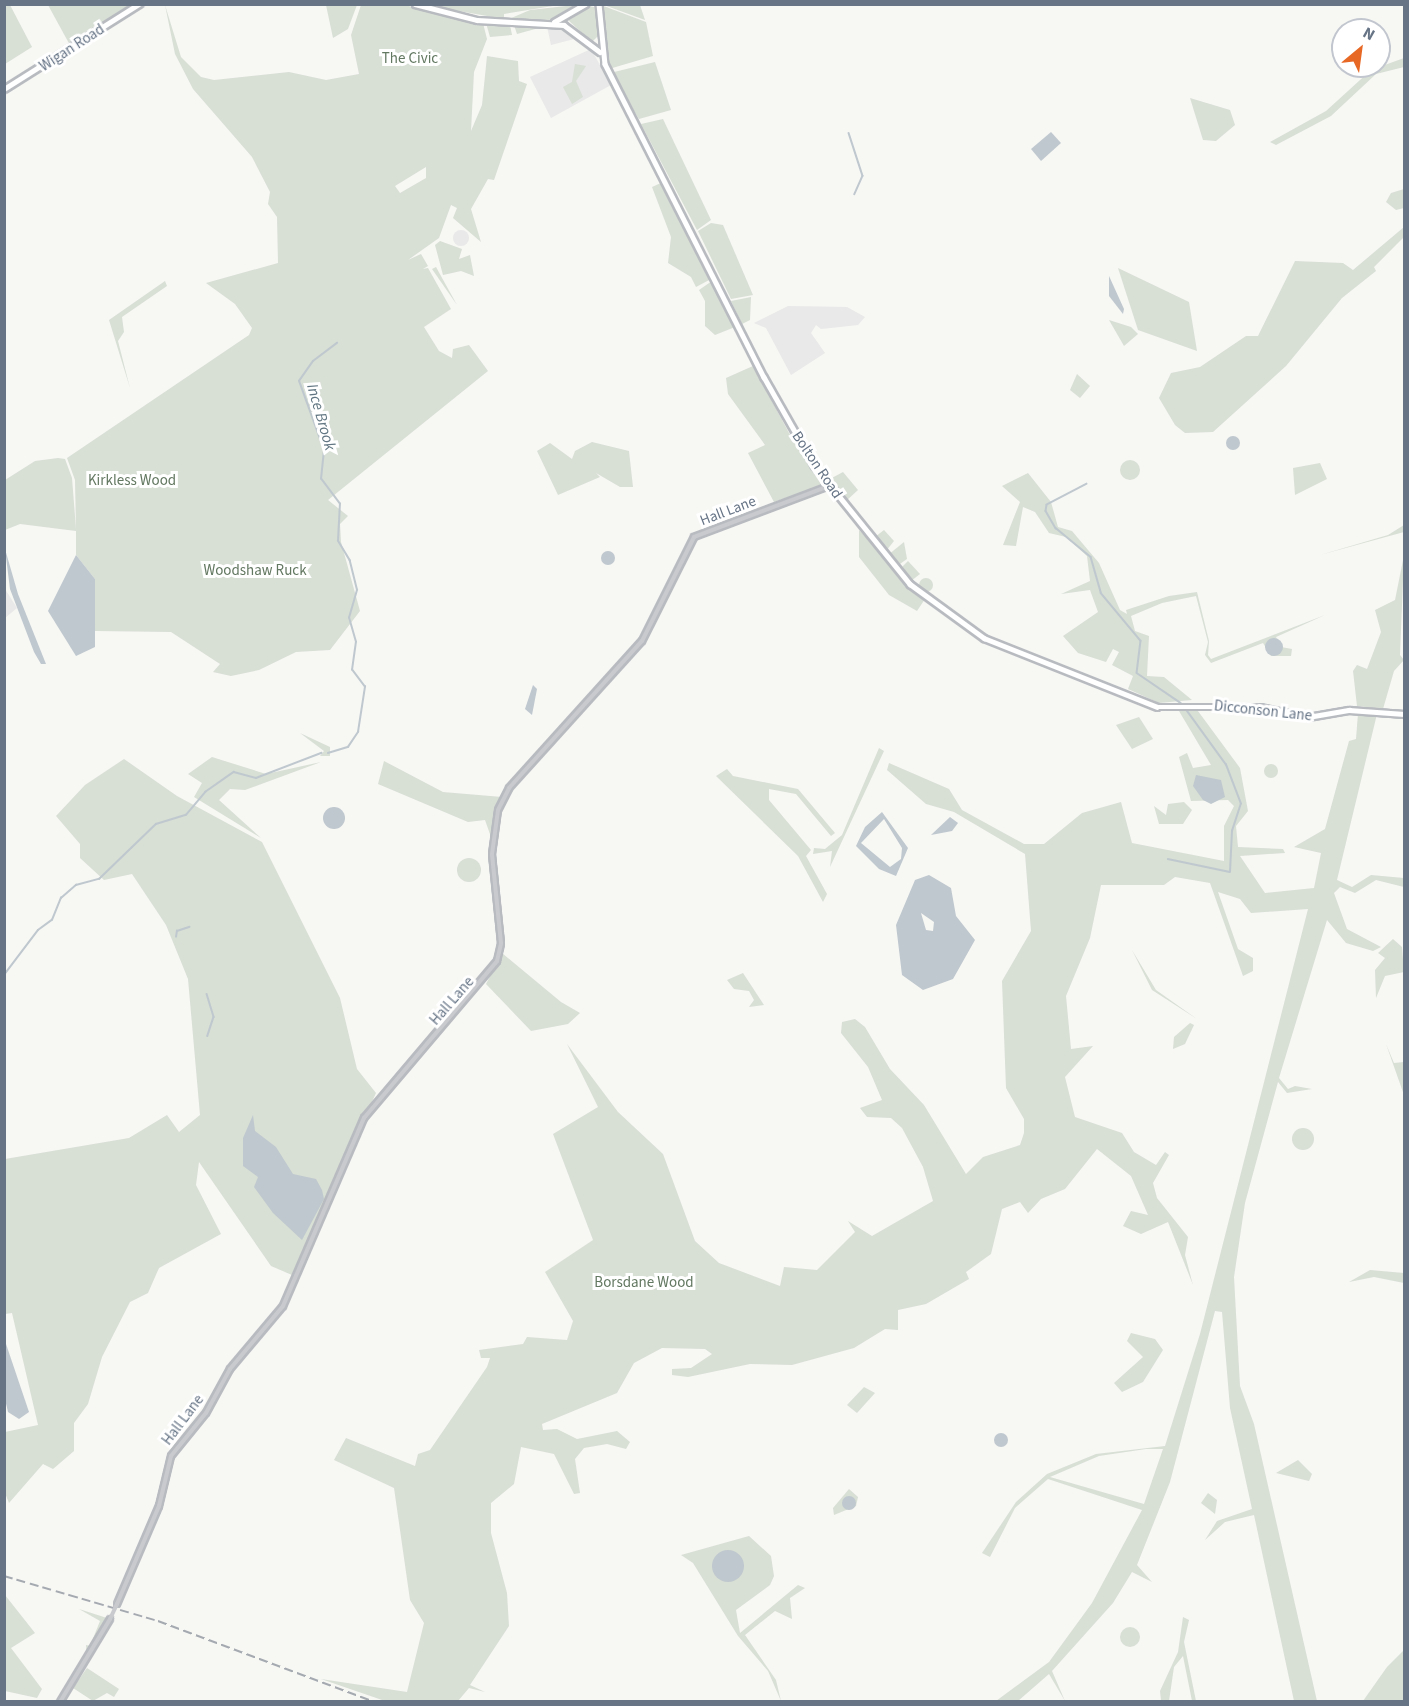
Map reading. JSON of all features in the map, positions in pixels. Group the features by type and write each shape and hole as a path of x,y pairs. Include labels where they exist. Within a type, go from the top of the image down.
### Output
{"main road":[{"name":"Wigan Road","path":"4,89 139,4"},
{"path":"415,4 477,20 551,23 573,28"},
{"path":"551,23 569,16 585,4"},
{"name":"Bolton Road","path":"598,6 601,54"},
{"path":"569,16 573,28"},
{"name":"Bolton Road","path":"573,28 601,54 764,377 829,486 900,576 961,626 1062,672 1099,681 1158,706 1192,704"},
{"path":"589,41 599,35"},
{"name":"Dicconson Lane","path":"1192,704 1260,707 1308,717 1349,710 1404,714"}],"street":[{"name":"Hall Lane","path":"60,1701 117,1604 159,1506 171,1456 206,1413 230,1369 283,1306 364,1118 494,967 501,943 493,837 509,788 652,627 676,565 694,537 829,486"}],"shaded area":[{"path":"547,26 564,27 574,39 551,45"},
{"path":"591,49 611,85 551,118 530,77"},
{"path":"1051,132 1061,143 1041,161 1031,149"},
{"path":"461,230 467,232 469,238 467,244 461,246 455,244 453,238 455,232"},
{"path":"1109,276 1124,309 1123,314 1109,296"},
{"path":"788,306 847,307 865,317 858,325 821,329 816,325 811,333 825,353 791,375 766,328 754,323"},
{"path":"1230,436 1236,436 1240,443 1236,450 1230,450 1226,446 1226,440"},
{"path":"5,549 18,594 46,664 41,664 34,652 10,589"},
{"path":"608,551 613,553 615,558 613,563 608,565 603,563 601,558 603,553"},
{"path":"76,555 95,579 95,647 76,656 48,611"},
{"path":"5,589 17,608 4,618"},
{"path":"1274,638 1280,641 1283,647 1280,653 1274,656 1268,653 1265,647 1268,641"},
{"path":"533,685 537,689 532,715 525,709"},
{"path":"1196,775 1221,780 1225,797 1211,804 1203,800 1193,786"},
{"path":"330,807 338,807 345,814 345,822 338,829 330,829 323,822 323,814"},
{"path":"882,812 908,848 896,876 879,869 856,846 865,827","holes":["884,819 902,848 901,859 890,867 861,843"]},
{"path":"950,817 958,823 952,831 931,835"},
{"path":"929,875 951,888 956,916 975,940 953,979 923,990 902,975 896,925 915,880","holes":["921,913 934,922 933,931 926,930"]},
{"path":"253,1115 255,1131 276,1147 293,1174 316,1179 322,1190 324,1199 302,1240 273,1213 254,1187 258,1177 243,1166 243,1138"},
{"path":"4,1338 29,1412 19,1419 8,1412 5,1399"},
{"path":"1001,1433 1006,1435 1008,1440 1006,1445 1001,1447 996,1445 994,1440 996,1435"},
{"path":"849,1496 854,1498 856,1503 854,1508 849,1510 844,1508 842,1503 844,1498"},
{"path":"728,1550 740,1554 744,1566 740,1578 728,1582 716,1578 712,1566 716,1554"}],"green space":[{"path":"4,5 10,5 32,47 5,64"},
{"path":"48,5 132,5 71,47"},
{"path":"165,5 181,57 201,77 214,80 289,72 326,80 359,74 351,35 361,5 404,5 483,23 487,39 474,72 471,131 482,105 487,56 518,61 519,81 527,84 494,180 488,179 471,209 481,242 453,218 457,208 451,205 439,238 408,260 421,254 428,266 423,269 428,268 451,309 424,327 439,351 452,358 453,349 469,345 488,371 328,500 348,516 340,524 341,542 360,611 330,650 296,652 259,670 231,676 213,672 220,664 171,632 95,631 95,579 76,555 76,531 20,524 5,530 5,480 35,461 58,458 65,459 72,478 76,529 75,480 67,458 249,335 252,328 235,304 206,283 278,263 277,217 268,204 270,192 252,157 193,89 175,54","holes":["426,167 426,178 400,193 395,186"]},
{"path":"326,5 357,5 348,29 333,38"},
{"path":"425,5 559,5 504,14 504,19"},
{"path":"575,5 552,20 509,19 530,10"},
{"path":"585,5 598,8 599,35 592,42 568,20"},
{"path":"601,5 646,22 653,56 609,69"},
{"path":"604,5 640,5 645,20"},
{"path":"486,23 510,25 512,35 490,37"},
{"path":"514,25 530,26 546,26 517,34"},
{"path":"1404,58 1404,67 1391,70 1391,63"},
{"path":"655,62 671,110 639,119 610,73"},
{"path":"575,64 586,66 576,81 583,97 572,104 563,87 572,82"},
{"path":"1362,78 1372,78 1331,116 1276,145 1270,142 1326,111"},
{"path":"1190,98 1230,110 1235,125 1216,141 1203,140"},
{"path":"663,119 711,220 697,230 641,124"},
{"path":"663,182 711,279 696,287 691,277 668,263 671,237 652,187"},
{"path":"1404,189 1404,208 1396,210 1386,202 1391,193"},
{"path":"711,223 723,225 753,295 731,299 698,231"},
{"path":"1404,227 1404,237 1374,267 1376,271 1342,298 1286,366 1213,432 1185,433 1175,425 1159,398 1171,373 1200,367 1246,336 1258,336 1295,261 1343,263 1353,270"},
{"path":"440,241 462,249 459,259 470,255 474,276 461,271 443,275 435,245"},
{"path":"436,267 457,305 432,269"},
{"path":"1118,268 1189,302 1197,351 1138,330"},
{"path":"165,281 167,286 122,317 124,332 118,341 130,388 109,320"},
{"path":"712,281 735,327 715,335 705,326 705,301 699,290"},
{"path":"751,297 750,320 742,324 731,301"},
{"path":"1109,320 1131,327 1138,334 1124,346"},
{"path":"753,366 789,433 825,484 774,502 748,453 765,445 728,394 726,378"},
{"path":"1077,374 1090,386 1080,398 1070,390"},
{"path":"592,442 629,451 633,487 620,487 596,473 600,477 558,495 537,451 550,443 572,459 575,451"},
{"path":"1130,460 1137,463 1140,470 1137,477 1130,480 1123,477 1120,470 1123,463"},
{"path":"1320,463 1327,479 1295,495 1293,468"},
{"path":"843,472 858,490 846,501 830,479"},
{"path":"1028,473 1051,502 1058,527 1072,531 1099,563 1120,610 1127,614 1126,610 1169,596 1197,592 1209,641 1208,655 1211,659 1325,615 1276,637 1281,647 1292,649 1291,656 1271,656 1263,643 1211,663 1205,655 1208,642 1196,596 1162,603 1131,616 1135,631 1149,636 1147,676 1164,677 1192,700 1159,703 1128,689 1133,676 1112,665 1119,652 1113,649 1106,662 1078,653 1063,636 1098,612 1090,590 1061,594 1090,581 1087,556 1066,537 1049,533 1035,512 1023,507 1016,546 1003,545 1020,502 1002,486"},
{"path":"1404,525 1404,532 1320,555 1388,535"},
{"path":"859,530 925,599 917,611 889,595 859,557"},
{"path":"884,530 894,541 886,551 875,537"},
{"path":"904,542 907,559 897,566 888,555"},
{"path":"1404,555 1400,655 1404,660 1394,671 1383,709 1357,706 1353,671 1357,665 1367,669 1381,632 1375,610 1395,600"},
{"path":"908,561 920,574 911,581 900,569"},
{"path":"923,578 929,578 933,585 929,592 923,592 919,588 919,582"},
{"name":"Borsdane Wood","path":"1195,707 1240,768 1248,811 1236,826 1238,847 1283,849 1285,853 1240,856 1265,893 1314,888 1321,853 1294,847 1325,829 1349,741 1356,739 1358,713 1377,714 1337,880 1352,887 1371,875 1404,878 1404,887 1376,880 1355,893 1340,887 1334,893 1347,929 1381,947 1373,951 1346,943 1327,920 1279,1078 1288,1089 1295,1086 1312,1089 1287,1093 1278,1082 1245,1203 1234,1277 1240,1386 1254,1424 1317,1701 1294,1701 1254,1515 1225,1522 1205,1540 1217,1521 1252,1509 1230,1408 1222,1312 1215,1311 1170,1482 1137,1565 1152,1582 1132,1572 1113,1603 1052,1671 1065,1701 1049,1674 1018,1701 996,1701 1049,1662 1092,1603 1142,1510 1048,1479 1015,1508 990,1557 982,1553 1016,1502 1047,1474 1096,1454 1165,1446 1200,1334 1308,909 1251,913 1240,899 1218,892 1238,949 1253,958 1253,971 1243,976 1210,883 1175,877 1164,885 1101,885 1090,938 1066,996 1071,1049 1093,1046 1065,1077 1075,1117 1122,1133 1134,1152 1156,1165 1165,1152 1169,1155 1153,1183 1157,1198 1188,1237 1185,1255 1193,1285 1168,1222 1141,1234 1123,1226 1131,1211 1148,1215 1131,1176 1097,1149 1065,1189 1041,1199 1028,1213 1020,1202 1002,1209 991,1254 966,1272 969,1279 926,1304 898,1310 898,1330 885,1329 854,1348 792,1365 750,1364 688,1377 672,1375 672,1369 691,1368 712,1354 705,1349 662,1348 634,1363 617,1393 542,1424 543,1430 557,1429 577,1439 617,1431 630,1442 626,1449 607,1444 584,1448 575,1459 580,1493 574,1494 554,1454 521,1447 514,1484 491,1503 491,1533 507,1593 509,1626 470,1685 485,1692 469,1688 458,1701 385,1701 321,1679 407,1692 424,1623 410,1600 394,1488 334,1460 346,1438 415,1466 418,1454 430,1450 487,1367 490,1358 481,1358 479,1350 523,1344 527,1337 567,1340 573,1321 545,1272 593,1240 553,1134 598,1107 567,1044 618,1112 663,1154 695,1241 719,1263 780,1286 784,1267 817,1270 855,1232 848,1221 872,1236 933,1201 923,1167 902,1128 891,1118 867,1117 860,1108 882,1100 868,1067 841,1033 842,1022 855,1019 865,1027 890,1069 924,1105 966,1174 983,1157 1020,1145 1024,1133 1024,1119 1006,1088 1002,981 1031,931 1025,854 954,812 926,804 887,770 889,763 949,789 962,810 1024,844 1044,844 1082,813 1121,802 1132,843 1224,861 1224,826 1234,806 1228,800 1191,801 1179,757 1187,753 1193,768 1211,765 1179,711","holes":["1146,1449 1163,1449 1144,1504 1050,1477 1099,1456"]},
{"path":"1139,717 1153,739 1132,749 1116,725"},
{"path":"300,733 330,747 330,756 320,756 324,751"},
{"path":"879,748 884,751 830,867 832,851 813,854 814,848 825,849 842,835"},
{"path":"212,757 266,774 321,762 245,790 230,789 219,800 261,838 194,797 202,783 188,774"},
{"path":"124,759 177,796 262,842 340,998 357,1069 376,1093 292,1275 271,1266 199,1162 196,1185 221,1234 159,1268 148,1293 130,1302 102,1357 88,1404 74,1423 74,1451 53,1469 43,1464 9,1503 5,1493 5,1432 38,1425 12,1313 5,1314 5,1159 129,1138 167,1115 179,1132 200,1115 188,979 166,925 132,874 104,880 80,858 80,844 56,816 85,785"},
{"path":"384,761 443,792 502,797 491,837 485,820 468,822 378,784"},
{"path":"1271,764 1276,766 1278,771 1276,776 1271,778 1266,776 1264,771 1266,766"},
{"path":"727,769 733,776 798,789 835,833 831,836 796,794 769,789 769,800 811,850 806,856 827,894 823,902 798,856 716,776"},
{"path":"1184,802 1192,810 1183,824 1159,824 1154,806 1166,815 1168,804"},
{"path":"469,858 478,861 481,870 478,879 469,882 460,879 457,870 460,861"},
{"path":"1393,939 1402,947 1404,972 1385,976 1376,998 1375,970 1385,958 1378,953"},
{"path":"1132,950 1156,990 1197,1019 1152,990"},
{"path":"502,953 561,1002 580,1013 568,1024 531,1031 486,984"},
{"path":"743,973 764,1005 749,1007 754,1000 749,991 734,989 727,980"},
{"path":"1190,1023 1194,1025 1185,1044 1173,1049 1174,1037"},
{"path":"1386,1044 1394,1063 1404,1062 1404,1095"},
{"path":"1303,1128 1311,1131 1314,1139 1311,1147 1303,1150 1295,1147 1292,1139 1295,1131"},
{"path":"1370,1270 1404,1273 1404,1283 1374,1277 1349,1282"},
{"path":"1131,1333 1155,1339 1163,1350 1143,1382 1122,1392 1114,1383 1143,1357 1127,1341"},
{"path":"864,1387 875,1393 857,1413 847,1405"},
{"path":"1298,1460 1312,1474 1309,1481 1276,1473"},
{"path":"849,1489 858,1497 856,1506 834,1515 833,1508"},
{"path":"1208,1493 1217,1500 1215,1514 1201,1503"},
{"path":"749,1536 771,1556 774,1576 770,1585 736,1610 740,1633 798,1585 805,1588 790,1598 792,1619 775,1611 745,1635 776,1680 781,1701 768,1671 738,1636 693,1563 681,1555"},
{"path":"5,1595 35,1633 11,1648 42,1689 37,1698 5,1691"},
{"path":"79,1609 107,1618 87,1657 86,1645 90,1646 100,1621"},
{"path":"1183,1617 1189,1620 1184,1642 1196,1701 1192,1701 1183,1656 1174,1667 1169,1701 1161,1701 1160,1691 1178,1652"},
{"path":"1130,1627 1137,1630 1140,1637 1137,1644 1130,1647 1123,1644 1120,1637 1123,1630"},
{"path":"1404,1650 1404,1701 1363,1701 1387,1667"},
{"path":"87,1668 119,1689 114,1697 107,1693 93,1701 73,1688"}],"waterway":[{"path":"849,133 863,176 855,194"},
{"name":"Ince Brook","path":"328,753 348,747 358,732 365,687 352,670 356,642 349,618 357,590 350,561 338,541 340,504 321,479 324,450 299,381 313,361 337,343"},
{"path":"1087,484 1047,505 1046,511 1056,528 1091,557 1101,593 1141,641 1137,673 1181,703"},
{"path":"1168,859 1230,872 1232,831 1241,804 1226,765 1186,710"},
{"path":"4,975 38,930 52,920 61,898 76,885 99,879 156,824 186,815 205,792 234,772 256,778 321,753"},
{"path":"176,937 177,931 189,927"},
{"path":"207,994 214,1017 208,1036"}],"railway":[{"path":"4,1576 158,1621 375,1702"}],"park label":[{"name":"The Civic","path":"410,59"},
{"name":"Kirkless Wood","path":"132,481"},
{"name":"Woodshaw Ruck","path":"255,571"}]}
